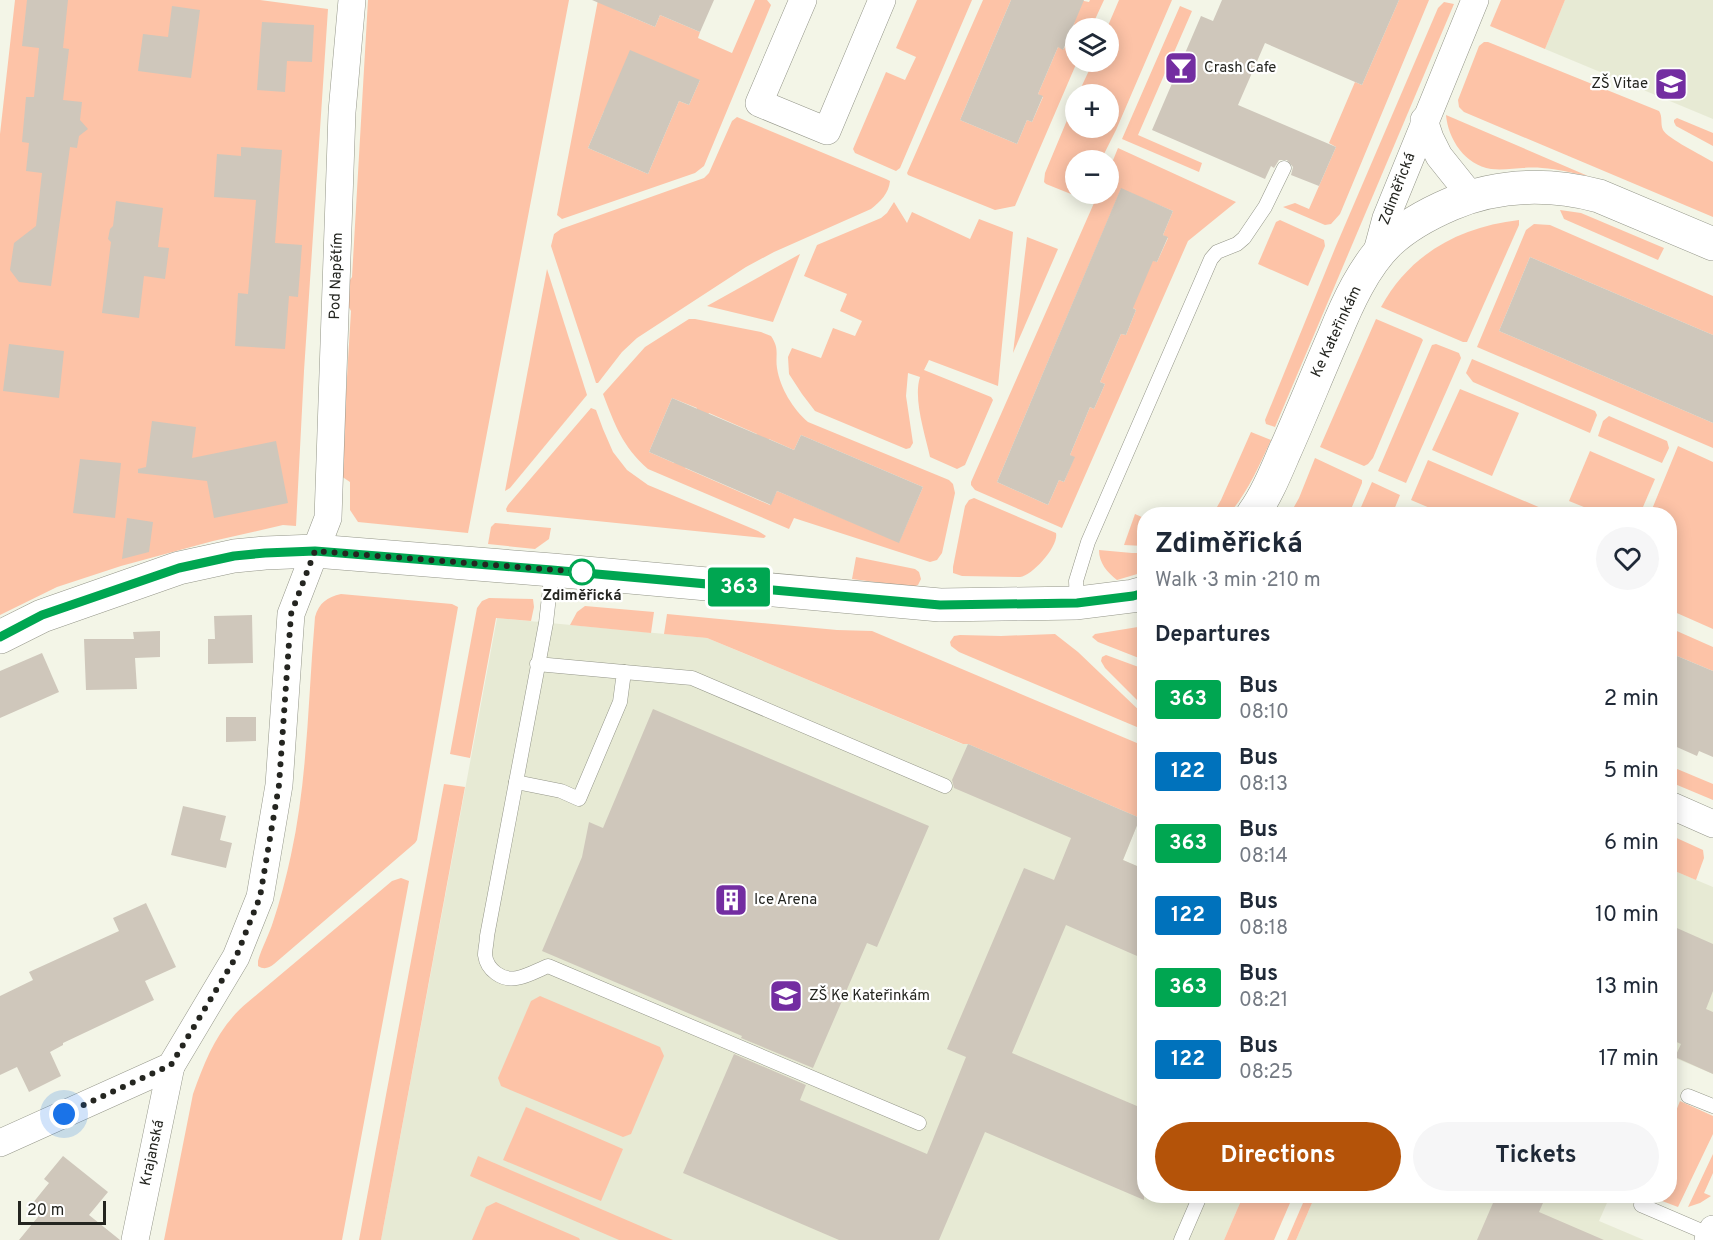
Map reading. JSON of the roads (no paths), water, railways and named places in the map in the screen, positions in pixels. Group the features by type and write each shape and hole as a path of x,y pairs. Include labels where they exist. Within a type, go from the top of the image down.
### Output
{"street":[{"name":"Pod Napětím","path":"171,1065 236,957 260,897 279,785 291,614 328,518 342,112 352,0"},
{"path":"803,0 759,103 827,131 882,0"},
{"name":"Zdiměřická","path":"1375,259 1386,218 1424,120 1475,0"},
{"name":"Zdiměřická","path":"1424,120 1439,156 1471,196"},
{"name":"Ke Kateřinkám","path":"1257,507 1290,441 1348,302 1375,259 1389,242 1410,226 1440,209 1471,196 1499,189 1550,187 1579,191 1624,206 1713,244"},
{"path":"0,637 42,615 179,568 234,556 315,551 475,563 940,605 1077,603 1137,595"},
{"path":"1677,808 1713,824"},
{"path":"0,1143 171,1065"},
{"name":"Krajanská","path":"135,1240 171,1065"}],"lane":[{"path":"1077,603 1076,581 1088,542 1211,259 1217,252 1237,244 1244,238 1265,207 1284,168"},
{"path":"552,570 546,623 486,950 490,967 499,975 510,979 548,966 919,1123"},
{"path":"537,664 692,678 945,786"},
{"path":"516,782 561,791 579,799 620,702 624,672"},
{"path":"1688,1096 1713,1106"},
{"path":"1181,1240 1197,1203"},
{"path":"1641,1205 1711,1235"}],"place":[{"name":"Crash Cafe","path":"1181,68"},
{"name":"ZŠ Vitae","path":"1671,84"},
{"name":"Zdiměřická","path":"582,572"},
{"name":"Ice Arena","path":"731,900"},
{"name":"ZŠ Ke Kateřinkám","path":"786,996"}]}
